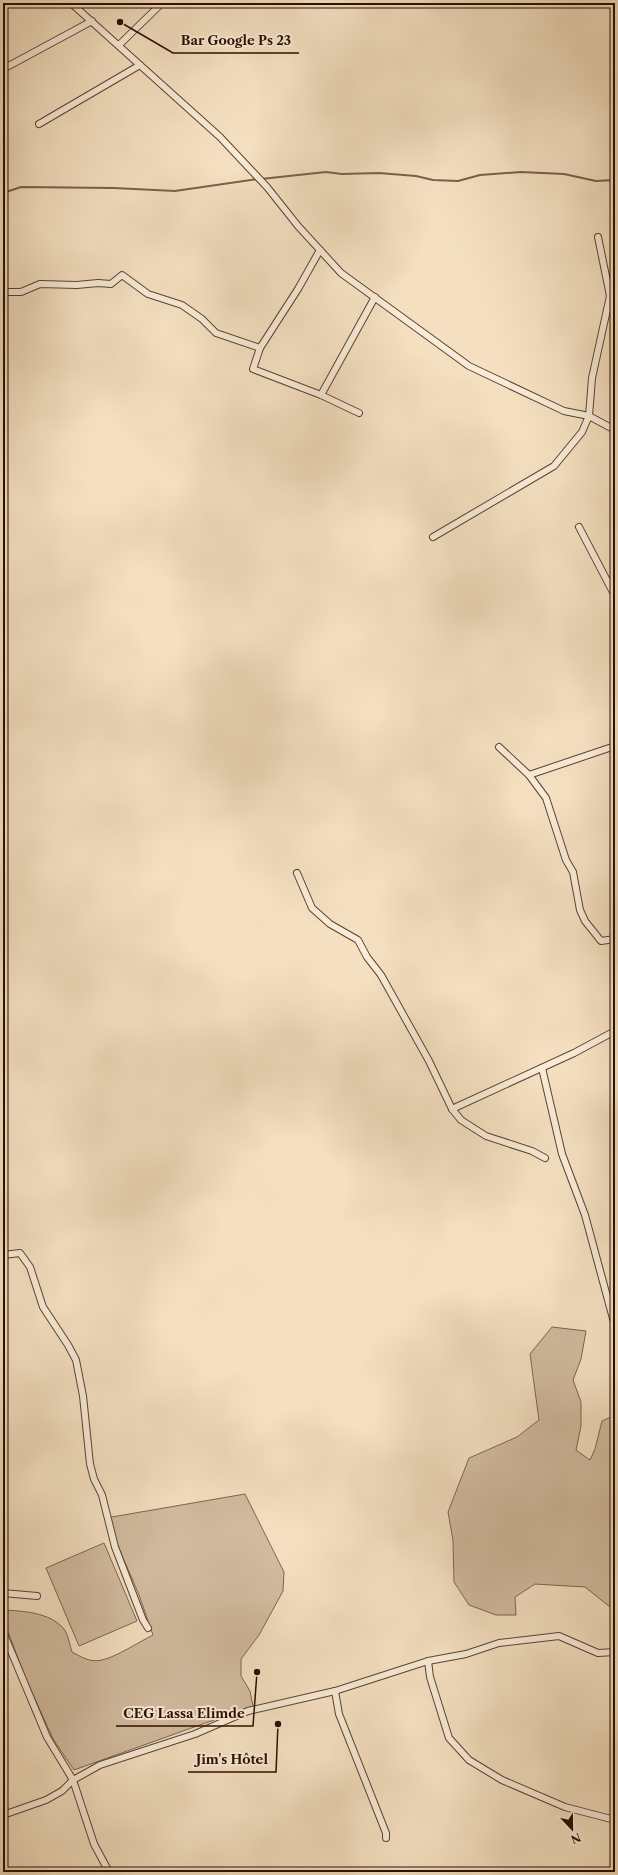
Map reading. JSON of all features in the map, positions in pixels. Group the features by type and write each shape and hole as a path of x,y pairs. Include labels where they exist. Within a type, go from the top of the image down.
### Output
{"street":[{"path":"71,3 220,137 267,187 320,250 342,273 469,366 564,411 589,416 615,430"},
{"path":"119,45 162,3"},
{"path":"3,69 92,21"},
{"path":"39,124 140,65"},
{"path":"433,537 554,466 582,432 589,416 592,378 610,296 598,237"},
{"path":"320,250 298,289 260,348 253,369 321,395 359,413"},
{"path":"3,292 21,292 40,284 77,286 98,282 111,284 122,275 148,294 182,305 202,319 216,334 260,348"},
{"path":"321,395 375,297"},
{"path":"579,527 615,596"},
{"path":"529,775 615,746"},
{"path":"499,747 529,775 546,798 556,831 573,872 577,900 583,917 600,941 615,939"},
{"path":"297,873 312,908 330,924 358,940 367,957 381,975 429,1061 452,1109 461,1120 486,1136 532,1151 545,1158"},
{"path":"452,1109 542,1068 615,1031"},
{"path":"542,1068 562,1154 585,1215 615,1326"},
{"path":"3,1255 20,1253 30,1267 43,1307 76,1360 83,1396 90,1464 102,1495 115,1547 143,1620 148,1628"},
{"path":"3,1593 37,1596"},
{"path":"3,1632 48,1737 73,1780 94,1844 109,1872"},
{"path":"3,1815 46,1800 62,1791 73,1780 100,1765 195,1734 248,1711 335,1691 428,1661 466,1654 499,1643 559,1636 598,1653 615,1652"},
{"path":"428,1661 430,1677 449,1738 469,1760 502,1780 565,1807 615,1820"},
{"path":"335,1691 339,1714 386,1832 386,1838"}],"shaded area":[{"path":"552,1327 586,1331 581,1359 573,1380 581,1402 581,1426 576,1450 590,1460 595,1449 602,1421 615,1415 615,1611 585,1587 535,1584 515,1597 516,1615 496,1615 469,1605 454,1582 453,1540 448,1512 469,1458 517,1437 539,1420 530,1354"},
{"path":"245,1494 284,1572 283,1591 259,1635 241,1659 241,1676 250,1691 253,1706 74,1770 53,1739 25,1677 3,1618 3,1610 19,1611 44,1616 58,1623 64,1629 68,1637 72,1652 86,1659 98,1661 121,1653 153,1635 139,1595 106,1518"},
{"path":"104,1543 137,1621 79,1646 46,1568"}],"waterway":[{"path":"261,179 326,172 342,174 379,173 416,176 433,180 458,181 480,175 521,172 564,174 596,181 615,180"},
{"path":"3,193 21,187 114,188 175,191 257,179"}],"place":[{"name":"Bar Google Ps 23","path":"120,22"},
{"name":"CEG Lassa Elimde","path":"257,1672"},
{"name":"Jim's Hôtel","path":"278,1724"}]}
